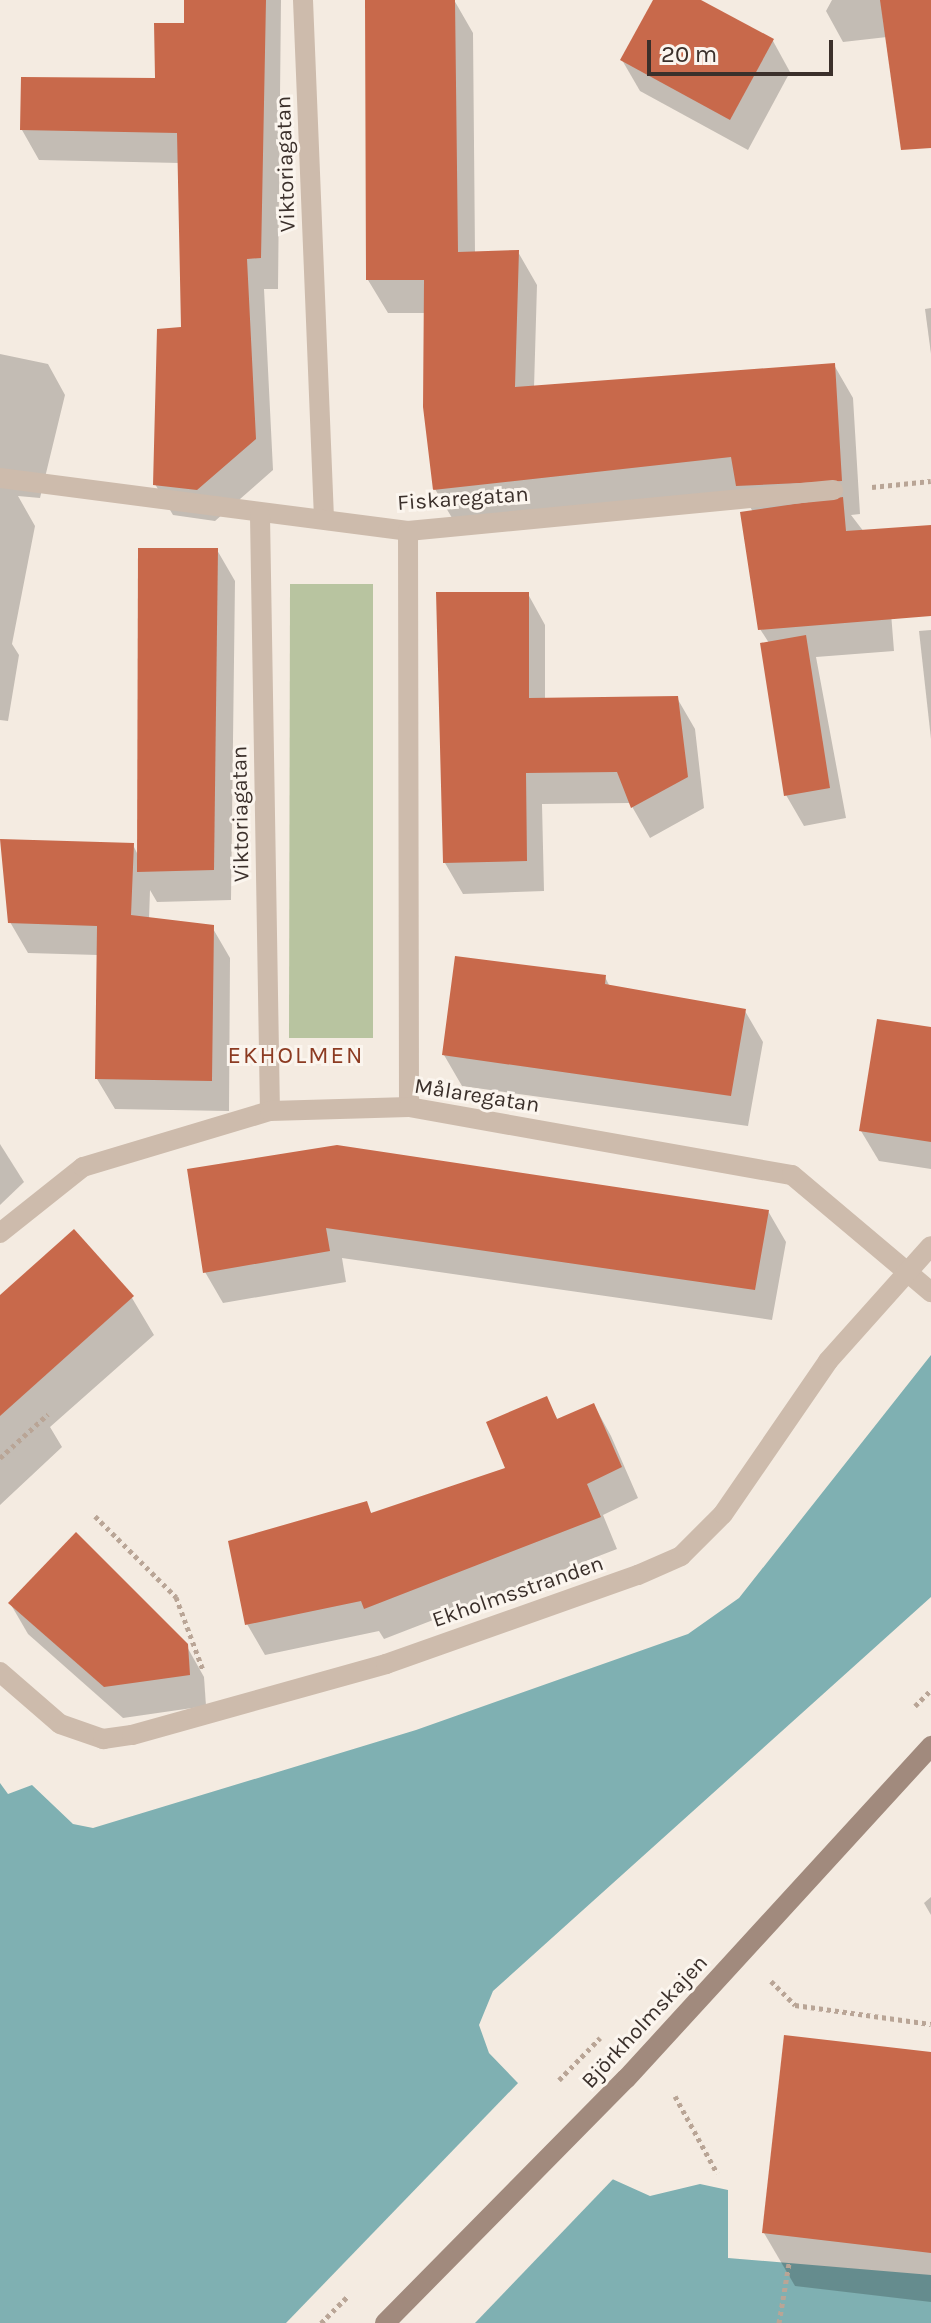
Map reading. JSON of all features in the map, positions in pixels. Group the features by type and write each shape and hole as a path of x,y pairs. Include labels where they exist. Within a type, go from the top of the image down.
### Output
{"street":[{"name":"Viktoriagatan","path":"303,0 324,518"},
{"name":"Fiskaregatan","path":"0,478 260,516 324,518 408,531 833,490"},
{"name":"Viktoriagatan","path":"260,516 270,1111"},
{"path":"408,531 409,1107"},
{"name":"Målaregatan","path":"0,1233 83,1167 270,1111 409,1107 792,1175 931,1292"},
{"name":"Ekholmsstranden","path":"0,1672 60,1724 103,1739 218,1713 386,1664 681,1556 723,1514 828,1361 904,1269 931,1246"},
{"name":"Björkholmskajen","path":"385,2323 626,2079 931,1746"}],"path":[{"path":"833,490 931,481"},
{"path":"0,1458 48,1414"},
{"path":"95,1516 176,1597 218,1713"},
{"path":"743,1952 795,2005 931,2024"},
{"path":"675,2096 717,2173"},
{"path":"779,2323 789,2263"}],"green space":[{"path":"290,584 373,584 373,1038 289,1038"}],"water":[{"path":"931,1355 931,1597 493,1991 479,2025 489,2053 610,2178 650,2196 700,2184 728,2190 728,2258 931,2275 931,2323 0,2323 0,1783 8,1794 32,1785 73,1824 93,1828 416,1730 688,1634 739,1598"}],"pier":[{"path":"520,2081 616,2176 475,2323 286,2323"}],"building":[{"path":"184,0 266,0 261,258 247,259 256,439 197,490 153,485 157,329 181,327 177,133 20,130 21,77 155,78 154,23 184,23"},
{"path":"365,0 455,0 458,252 519,250 515,387 835,363 842,481 736,486 731,457 433,490 423,407 424,280 366,280"},
{"path":"653,0 701,0 774,39 730,120 620,60"},
{"path":"880,0 931,0 931,148 901,150"},
{"path":"843,497 846,531 931,525 931,616 758,630 740,512"},
{"path":"138,548 218,548 214,870 137,872"},
{"path":"436,592 529,592 529,698 678,696 688,777 631,808 617,772 526,773 527,861 443,863"},
{"path":"806,635 830,788 784,796 760,643"},
{"path":"0,839 134,843 131,915 214,925 212,1081 95,1079 97,926 8,923"},
{"path":"455,956 606,975 605,984 746,1009 731,1096 442,1055"},
{"path":"877,1019 931,1027 931,1142 859,1131"},
{"path":"337,1145 769,1210 755,1290 326,1228 330,1251 203,1273 187,1169"},
{"path":"74,1229 134,1296 0,1416 0,1295"},
{"path":"547,1396 557,1419 594,1403 622,1467 587,1484 601,1517 364,1609 361,1601 245,1625 228,1541 367,1501 371,1513 505,1468 486,1422"},
{"path":"76,1532 188,1644 190,1675 104,1687 8,1603"},
{"path":"784,2035 931,2052 931,2253 762,2233"}],"district":[{"name":"EKHOLMEN","path":"296,1056"}]}
